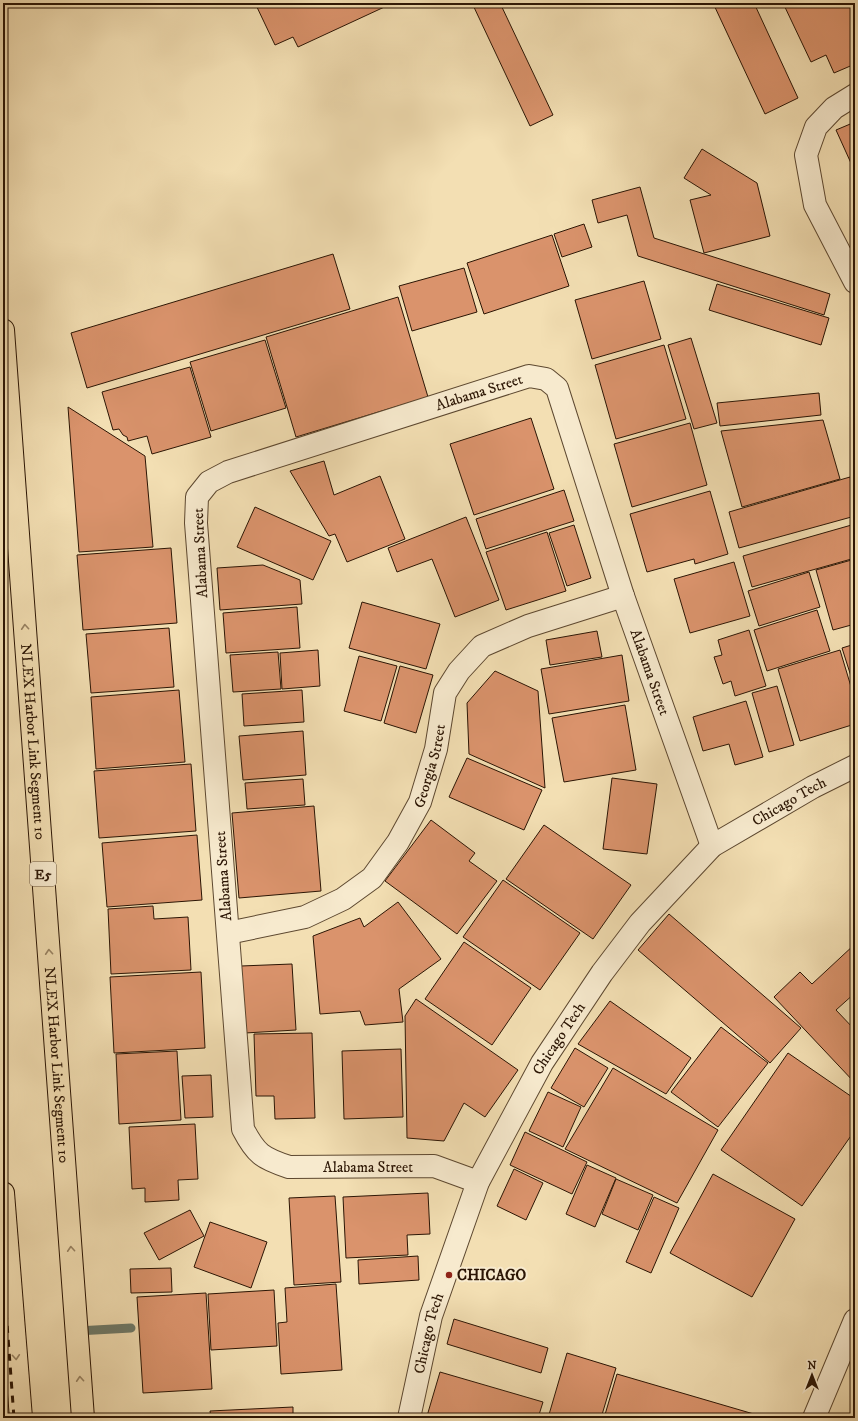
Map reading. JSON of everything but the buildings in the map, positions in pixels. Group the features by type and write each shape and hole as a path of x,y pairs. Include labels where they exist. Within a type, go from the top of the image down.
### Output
{"highway":[{"name":"NLEX Harbor Link Segment 10","path":"3,330 83,1418"},
{"path":"3,1193 21,1418"}],"street":[{"path":"855,96 834,108 816,127 806,155 815,205 855,282"},
{"name":"Alabama Street","path":"478,1182 434,1166 289,1167 268,1160 253,1148 243,1129 196,523 197,497 209,482 228,472 529,376 546,379 557,388 623,596 712,846"},
{"name":"Georgia Street","path":"228,932 306,917 343,899 372,878 398,842 420,802 436,749 445,693 459,670 482,646 528,626 623,596"},
{"name":"Chicago Tech","path":"408,1418 432,1316 478,1182 542,1062 602,973 640,923 712,846 813,787 855,766"},
{"path":"814,1418 855,1320"}],"waterway":[{"path":"77,1331 131,1328"}],"railway":[{"path":"3,1270 14,1418"}],"place":[{"name":"CHICAGO","path":"449,1275"}]}
